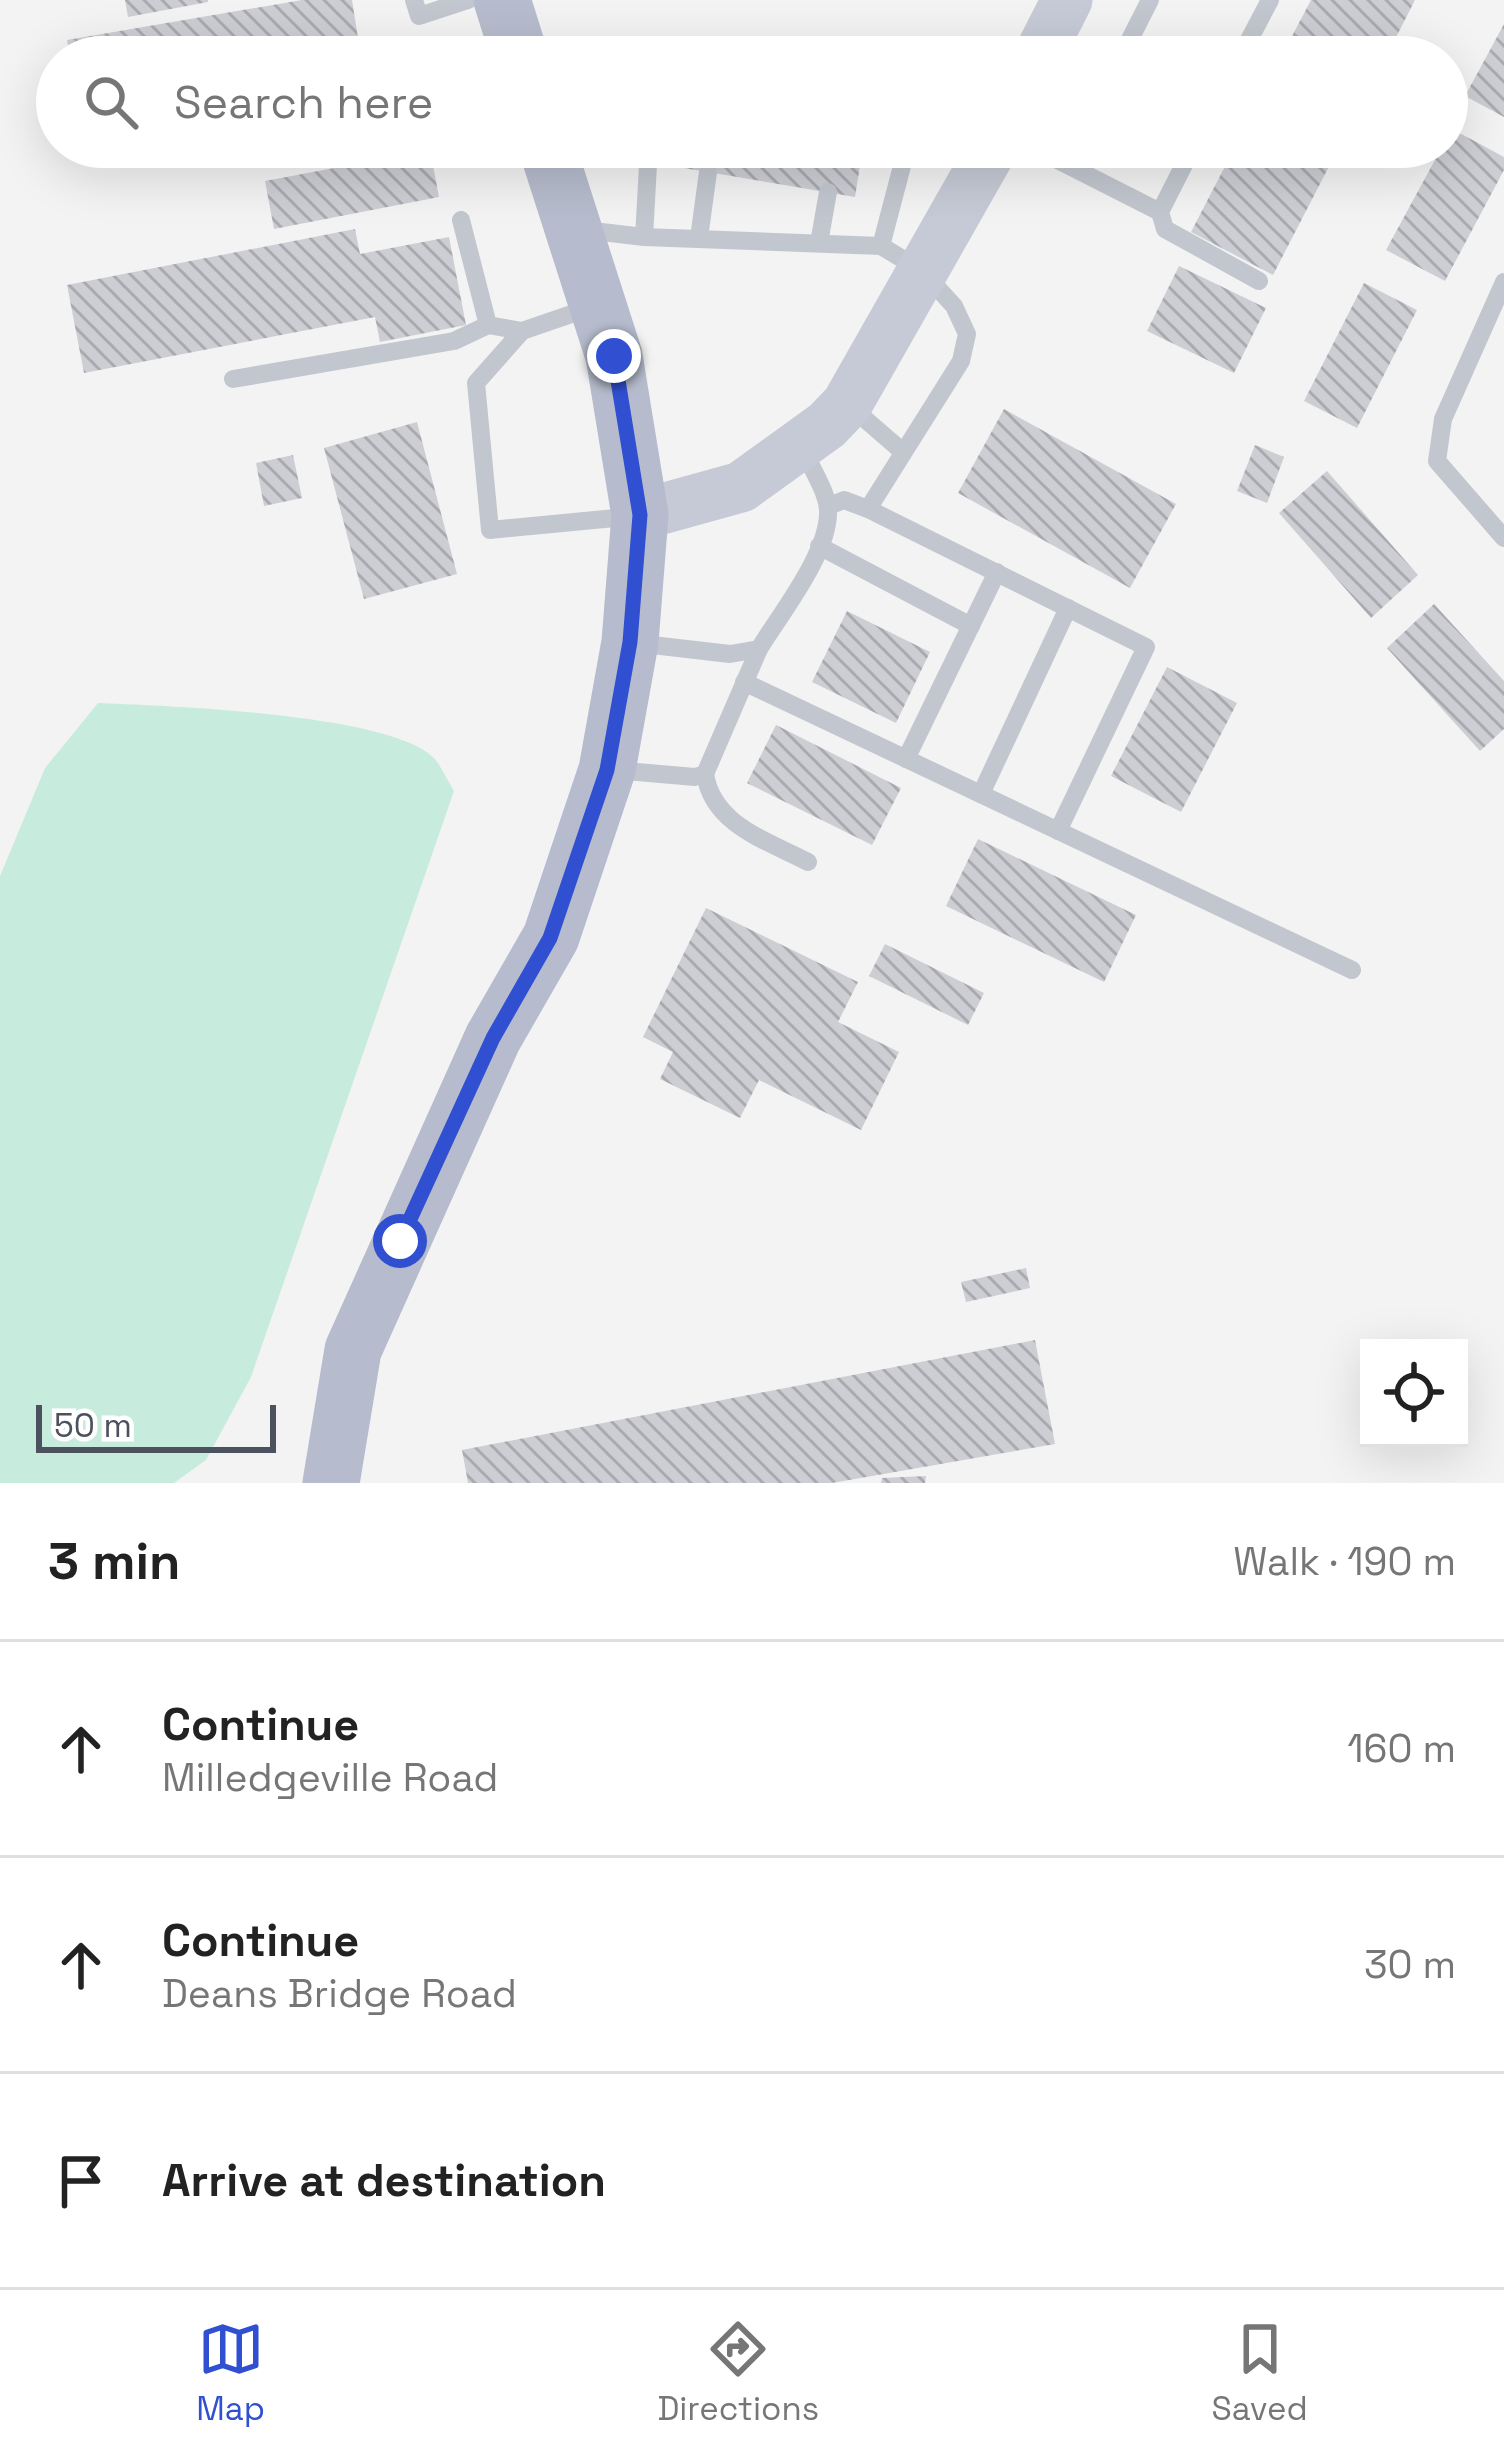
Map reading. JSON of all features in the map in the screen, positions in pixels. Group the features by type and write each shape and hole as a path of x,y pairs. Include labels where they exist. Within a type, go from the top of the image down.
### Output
{"main road":[{"path":"502,0 513,36"},
{"path":"331,1483 353,1350 493,1038 550,938 607,770 630,642 640,515 614,356 554,168"}],"street":[{"path":"1049,36 1067,0"},
{"path":"640,515 741,487 848,404 901,258 978,168"}],"lane":[{"path":"414,0 419,16 468,0"},
{"path":"1132,36 1150,0"},
{"path":"1251,36 1270,0"},
{"path":"644,237 648,168"},
{"path":"901,258 906,168"},
{"path":"1091,168 1160,212 1165,229 1259,281"},
{"path":"1160,212 1182,168"},
{"path":"699,238 708,172"},
{"path":"819,243 828,192"},
{"path":"461,220 488,325"},
{"path":"573,229 644,237 819,243 901,258 954,306 967,334 961,361 868,508"},
{"path":"1504,283 1443,419 1437,461 1504,538"},
{"path":"233,379 454,340 488,325 522,331 598,305"},
{"path":"522,331 476,383 490,530 640,515"},
{"path":"848,404 903,452"},
{"path":"801,445 829,506 820,546 759,649 705,774 708,796 728,820 808,862"},
{"path":"829,506 844,500 868,508 1145,646 1058,831"},
{"path":"820,546 970,626"},
{"path":"906,759 997,572"},
{"path":"981,794 1068,608"},
{"path":"630,642 730,654 759,649"},
{"path":"744,682 1352,970"},
{"path":"607,770 705,774"}],"green space":[{"path":"98,703 276,715 374,731 411,744 435,759 454,791 251,1377 206,1460 174,1483 0,1483 0,876 45,768"}],"building":[{"path":"125,0 208,0 208,2 128,17"},
{"path":"302,0 352,0 358,36 90,36"},
{"path":"1311,0 1415,0 1397,36 1292,36"},
{"path":"1504,24 1504,117 1468,98"},
{"path":"1468,138 1504,157 1504,170 1445,281 1386,250 1431,168 1468,168"},
{"path":"334,168 433,168 439,197 274,229 265,181"},
{"path":"684,168 860,168 855,197"},
{"path":"1224,168 1328,168 1273,275 1191,232"},
{"path":"355,229 360,254 449,237 466,325 380,342 375,317 84,373 67,285"},
{"path":"1179,266 1266,308 1234,373 1147,331"},
{"path":"1364,283 1417,310 1357,428 1304,401"},
{"path":"1004,409 1176,504 1130,588 958,493"},
{"path":"417,422 457,574 364,599 324,448"},
{"path":"1255,445 1284,457 1267,503 1237,491"},
{"path":"293,455 302,498 264,506 256,463"},
{"path":"1327,471 1418,575 1371,618 1279,513"},
{"path":"1434,604 1504,681 1504,729 1480,751 1387,648"},
{"path":"847,611 930,652 896,723 812,682"},
{"path":"1167,667 1237,703 1181,812 1111,776"},
{"path":"776,725 901,788 872,845 747,783"},
{"path":"978,839 1136,915 1104,982 946,906"},
{"path":"706,908 858,982 838,1022 899,1052 861,1130 759,1080 740,1118 660,1079 673,1052 643,1037"},
{"path":"885,944 984,993 968,1025 869,976"},
{"path":"1026,1268 1030,1288 966,1302 961,1282"},
{"path":"1035,1340 1055,1444 832,1483 468,1483 462,1450"},
{"path":"926,1476 925,1483 881,1483 882,1478"}],"route":[{"path":"400,1241 493,1038 550,938 607,770 630,642 640,515 614,356"}]}
